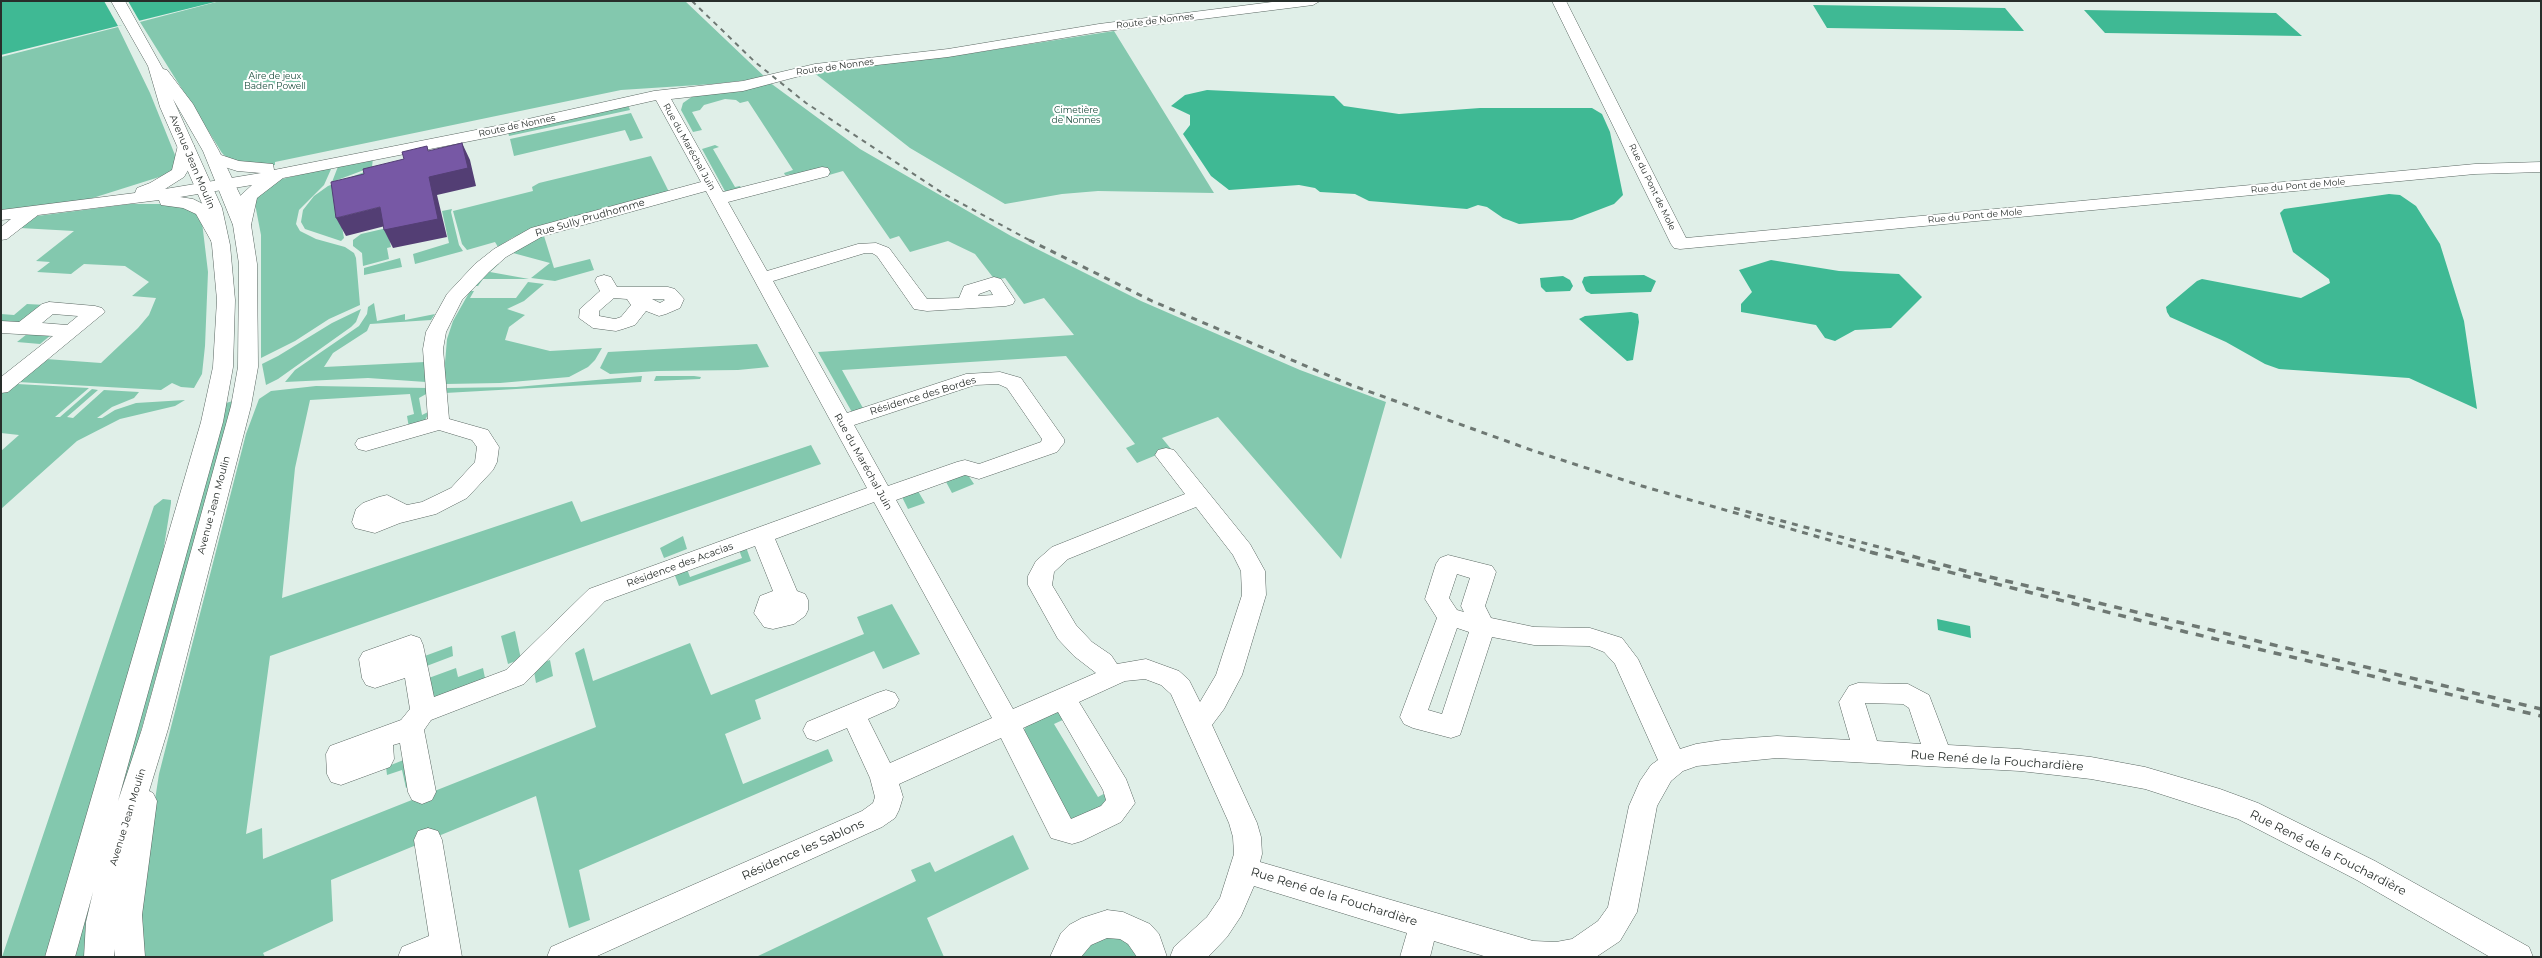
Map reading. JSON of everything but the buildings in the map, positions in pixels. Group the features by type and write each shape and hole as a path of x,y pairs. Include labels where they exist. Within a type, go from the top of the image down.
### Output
{"street":[{"name":"Avenue Jean Moulin","path":"99,957 102,915 114,859 155,729 241,406 248,367 248,264 242,225 226,182 215,158 185,104 174,87 155,66 118,1"},
{"name":"Route de Nonnes","path":"226,182 291,172 515,128 661,95 743,86 815,68 948,53 1106,27 1313,1"},
{"name":"Rue du Pont de Mole","path":"1559,1 1680,244 2467,170 2541,167"},
{"name":"Avenue Jean Moulin","path":"60,957 212,422 223,367 226,300 221,245 213,208 164,97 155,66"},
{"name":"Rue du Maréchal Juin","path":"661,95 1008,724 1056,824 1066,832 1079,830 1117,810 1122,803 1121,795 1064,699"},
{"path":"131,196 156,187 178,173 182,167 186,145"},
{"name":"Route de Nonnes","path":"215,158 227,164 246,167 306,166"},
{"name":"Route de Nonnes","path":"226,182 306,166 338,162"},
{"path":"242,225 247,201 254,191 268,182 291,172"},
{"name":"Rue du Maréchal Juin","path":"714,192 822,172"},
{"path":"1,215 108,201 226,182"},
{"path":"108,201 131,196 203,186"},
{"name":"Rue Sully Prudhomme","path":"439,423 433,348 436,332 454,298 482,268 500,252 537,232 714,192"},
{"path":"108,201 162,201 196,206 203,211 221,245"},
{"path":"1,235 34,211"},
{"path":"762,278 864,248 876,248 883,252 921,305 966,303"},
{"path":"607,287 648,301 628,320 616,325 600,324 589,318 590,309 607,287"},
{"path":"1,387 95,312 49,308 24,328"},
{"path":"1,327 71,332"},
{"name":"Résidence des Bordes","path":"841,422 973,379 1000,378 1014,383 1053,439 1053,443 1049,447 979,472 965,467 880,494"},
{"path":"366,444 439,423 463,428 480,435 488,447 486,462 468,485 449,499 417,512 395,516"},
{"path":"1166,455 1242,550 1249,561 1254,582 1251,606 1229,675 1215,702 1198,723"},
{"name":"Résidence des Acacias","path":"417,720 515,677 597,595 880,494"},
{"path":"1112,676 1102,662 1083,649 1067,632 1040,585 1040,576 1044,567 1060,553 1200,497"},
{"path":"762,536 785,588 785,596"},
{"path":"1449,617 1413,717 1450,727 1483,626 1473,606 1484,572 1448,564 1437,599 1449,617 1483,626 1547,637 1590,637 1613,645 1625,659 1654,726 1674,763"},
{"path":"415,664 422,792"},
{"path":"884,778 1122,672 1146,669 1170,678 1180,687 1198,723 1243,823 1247,837 1248,854 1244,870 1230,907 1217,926 1194,951 1185,957"},
{"path":"1867,752 1852,702 1858,693 1908,694 1920,702 1939,756"},
{"path":"816,730 886,700"},
{"name":"Résidence les Sablons","path":"562,957 872,819 884,810 889,797 884,778 853,714"},
{"path":"379,740 417,720"},
{"path":"130,957 127,915 155,729"},
{"name":"Rue René de la Fouchardière","path":"1244,870 1533,955 1556,956 1575,952 1592,944 1609,931 1622,912 1643,806 1650,789 1661,773 1674,763 1696,755 1749,748 1790,748 2027,761 2091,768 2145,778 2210,797 2248,811 2304,838 2518,957"},
{"path":"414,957 446,950 428,840"},
{"path":"1064,957 1072,943 1085,932 1098,926 1116,924 1130,928 1139,934 1148,944 1152,957"},
{"name":"Rue René de la Fouchardière","path":"1415,957 1424,924"}],"green space":[{"name":"Aire de jeux Baden Powell","path":"220,1 685,1 766,78 713,84 621,90 275,162 275,165 254,165 228,159 222,153 140,22"},
{"path":"118,27 150,93 177,160 172,173 80,202 1,212 1,57"},
{"name":"Cimetière de Nonnes","path":"1114,31 1214,193 1098,191 1062,194 1005,204 910,148 813,72 953,56"},
{"path":"769,82 860,149 1011,236 1141,301 1300,370 1386,402 1341,559 1218,417 1162,438 1171,449 1137,463 1126,448 1135,444 1066,356 842,370 864,410 853,414 818,352 1074,335 1044,298 1024,304 1005,278 995,280 975,254 948,241 910,252 899,236 890,239 843,171 829,175 827,172 785,175 784,173 793,170 748,101 740,103 736,100 725,99 704,105 700,110 692,112 702,130 693,132 681,110 683,103 693,96"},
{"path":"628,105 630,110 509,136 508,132"},
{"path":"631,113 643,138 630,141 625,130 514,156 510,139"},
{"path":"715,145 719,147 713,149 735,187 740,186 742,189 726,193 702,149"},
{"path":"651,156 669,192 533,229 512,238 498,247 495,242 467,250 462,244 453,211 533,191 532,187 539,183"},
{"path":"373,158 372,167 332,182 339,164"},
{"path":"332,167 324,185 299,210 296,224 300,231 316,239 345,247 354,253 356,258 360,305 329,319 295,341 261,358 261,235 255,204 257,196 278,180"},
{"path":"372,169 337,198 344,238 341,241 305,229 301,222 303,210 314,196 328,186"},
{"path":"130,204 165,204 186,207 199,215 202,222 208,272 205,346 202,374 194,388 181,387 172,383 161,390 18,382 46,359 101,363 138,328 149,315 156,298 132,296 149,282 125,266 84,264 71,274 37,272 50,262 36,261 74,231 20,228 37,216"},
{"path":"452,209 451,212 459,245 463,251 415,264 413,254 449,243 442,211"},
{"path":"387,228 391,247 387,248 389,259 363,266 362,253 353,246 353,240 361,234"},
{"path":"555,232 544,236 554,268 590,259 594,270 555,281 531,278 550,263 513,253 503,258 536,238"},
{"path":"400,258 402,267 364,275 364,268"},
{"path":"496,264 499,264 490,272 529,279 483,279 478,286 474,286"},
{"path":"528,282 544,284 524,301 507,309 525,315 509,327 505,340 550,351 602,348 595,360 588,367 569,377 500,383 446,384 444,375 447,339 453,321 470,291 474,291 470,298 516,298"},
{"path":"374,303 377,321 405,314 405,320 435,314 431,320 370,324 367,331 333,353 324,367 425,362 426,382 368,378 285,382 295,370 359,326 367,314 368,307"},
{"path":"27,304 46,305 21,324 1,323 1,314 14,315"},
{"path":"361,309 356,322 351,327 278,379 266,385 262,364 332,323"},
{"path":"27,334 51,335 40,344 17,342"},
{"path":"757,344 769,367 738,370 657,371 610,374 600,368 608,352"},
{"path":"642,376 641,382 445,393 446,388 516,387"},
{"path":"656,376 701,377 700,379 654,381"},
{"path":"17,384 89,388 55,417 60,417 92,389 98,390 67,417 73,418 104,390 139,392 134,398 112,407 97,418 102,418 115,410 136,403 185,400 175,406 120,419 77,441 1,509 1,451 19,435 1,433 1,391"},
{"path":"316,386 428,388 428,393 419,398 422,415 430,411 425,420 409,428 407,416 414,414 410,394 310,400 295,468 282,598 572,501 581,522 811,445 821,464 270,656 246,834 262,828 263,859 596,727 575,653 584,648 593,681 690,643 711,695 864,634 857,617 892,604 920,654 883,669 874,651 755,700 761,719 725,734 743,784 828,749 833,761 579,870 590,920 569,928 536,796 331,880 333,921 263,953 265,957 145,957 141,923 143,877 159,774 246,434 259,399 271,391"},
{"path":"233,401 106,856 88,957 71,957 226,403"},
{"path":"966,472 974,484 952,493 945,480"},
{"path":"918,491 925,503 908,509 902,497"},
{"path":"163,499 171,500 171,503 159,577 46,957 2,957 154,506"},
{"path":"683,536 687,549 664,558 660,548"},
{"path":"746,547 751,561 679,586 674,573 687,569 690,577 742,558 739,550"},
{"path":"515,631 521,659 508,664 501,636"},
{"path":"452,646 453,656 424,667 422,657"},
{"path":"550,660 553,676 536,683 533,666"},
{"path":"456,668 458,677 483,668 486,683 436,698 432,696 426,679"},
{"path":"1057,711 1062,712 1067,718 1054,724 1098,797 1111,790 1114,803 1071,819 1023,732 1027,724"},
{"path":"406,759 410,786 406,788 402,770 387,775 386,767"},
{"path":"1013,835 1029,869 927,918 944,957 756,957 916,881 911,870 930,862 935,872"},
{"path":"1092,934 1123,938 1146,957 1070,957"}],"shaded area":[{"path":"1,1 219,1 1,55"},
{"path":"1813,5 2005,8 2024,31 1827,28"},
{"path":"2084,10 2276,13 2302,36 2105,33"},
{"path":"1207,90 1334,96 1344,106 1399,114 1480,108 1592,108 1602,114 1610,132 1623,195 1614,204 1572,220 1519,224 1503,218 1487,207 1478,205 1467,209 1369,201 1355,194 1320,192 1315,188 1299,185 1229,190 1211,176 1183,134 1190,125 1190,115 1171,106 1185,95"},
{"path":"2389,194 2400,195 2416,206 2440,244 2464,321 2477,409 2409,378 2279,369 2265,364 2226,342 2170,317 2167,312 2166,307 2197,281 2202,279 2301,298 2330,283 2329,279 2293,252 2280,213 2284,209"},
{"path":"1771,260 1839,271 1899,274 1922,297 1891,328 1855,330 1835,341 1825,338 1816,325 1741,312 1741,304 1752,292 1739,270"},
{"path":"1644,275 1656,281 1651,292 1591,294 1586,291 1582,282 1584,277 1590,276"},
{"path":"1563,276 1570,280 1573,286 1570,291 1546,292 1541,287 1540,278"},
{"path":"1631,312 1638,314 1639,322 1633,360 1627,361 1579,319 1585,316"},
{"path":"1937,619 1970,626 1971,638 1938,630"}],"pier":[{"path":"104,1 128,1 140,22 118,26"}],"railway":[{"path":"692,1 755,62 806,103 944,194 1031,241"},
{"path":"1031,241 1152,301 1351,385 1534,451 1642,486 1874,553"},
{"path":"1734,508 1901,553"},
{"path":"1870,552 2186,632 2541,716"},
{"path":"1897,552 1969,572 2541,709"}]}
